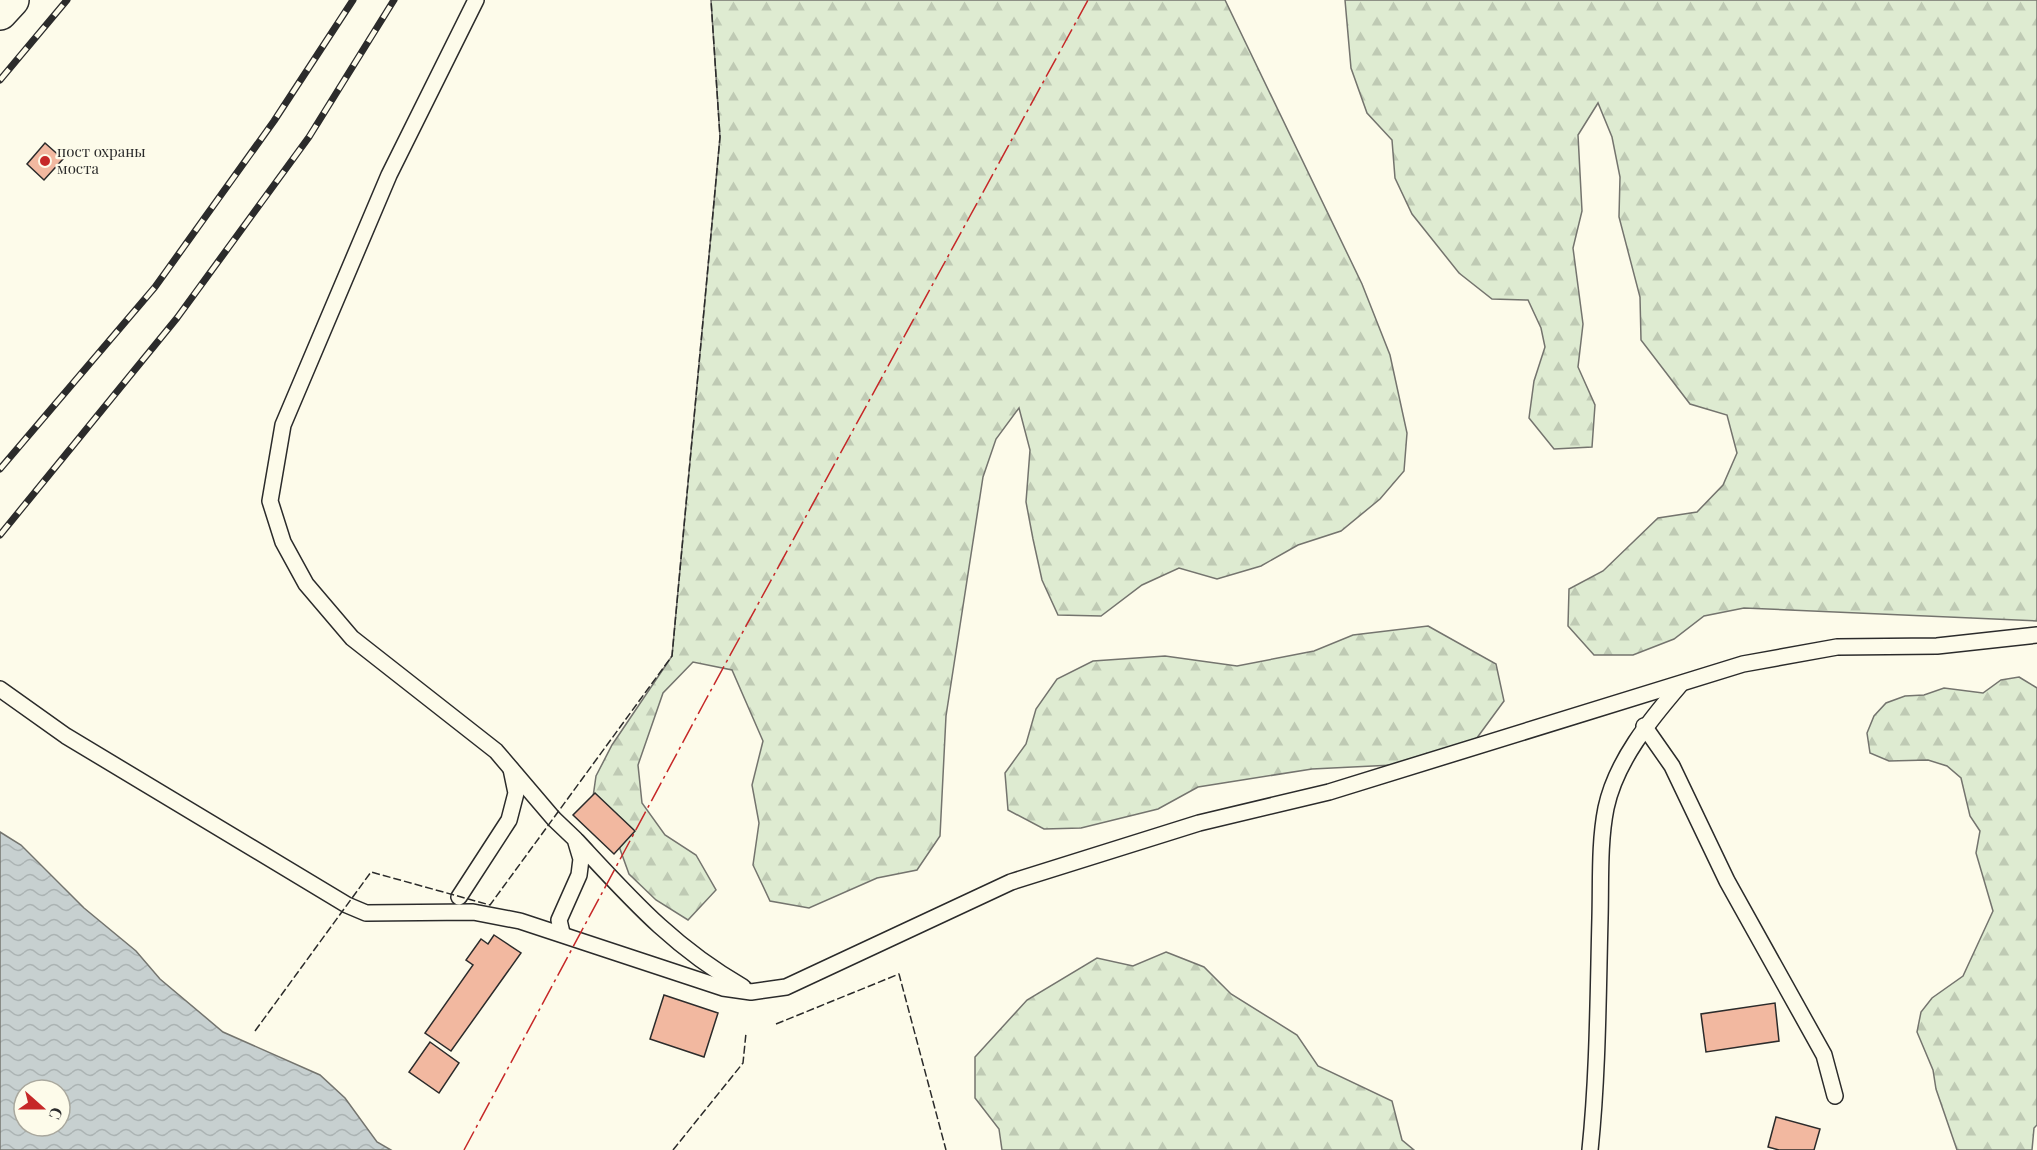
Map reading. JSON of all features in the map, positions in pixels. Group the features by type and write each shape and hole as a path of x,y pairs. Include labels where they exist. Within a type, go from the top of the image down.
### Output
{"main road":[{"path":"0,13 12,0"}],"lane":[{"path":"476,0 389,175 283,425 270,501 283,542 306,584 352,638 496,751 554,819 653,923 709,968 751,992"},
{"path":"0,689 66,736 347,905 366,913 396,915 433,911 472,912 520,921 723,988 751,992 786,987 1011,882 1199,823 1329,792 1743,664 1837,647 1937,646 2037,634"},
{"path":"1590,1150 1595,1109 1602,861 1606,808 1623,766 1644,726 1680,685"},
{"path":"1644,726 1672,766 1727,881 1824,1055 1835,1096"},
{"path":"459,897 509,820 516,794 510,766"},
{"path":"562,933 559,920 579,875 581,859 575,839"}],"green space":[{"path":"711,0 1225,0 1362,284 1390,355 1407,433 1404,471 1380,499 1341,531 1298,545 1261,566 1217,579 1179,568 1142,585 1101,616 1058,615 1042,580 1026,502 1030,450 1019,408 996,439 983,477 946,716 940,836 917,870 877,878 809,908 770,901 753,865 759,823 752,785 763,741 732,670 693,662 663,693 638,765 642,803 665,835 696,855 716,890 688,920 656,900 629,874 616,838 591,811 596,776 612,745 672,656 720,137"},
{"path":"1345,0 2037,0 2037,621 1744,608 1704,616 1674,639 1633,655 1594,655 1568,626 1569,589 1603,571 1658,518 1697,512 1723,485 1737,453 1727,415 1690,404 1641,340 1640,297 1619,217 1620,177 1612,137 1598,103 1578,135 1582,211 1573,248 1583,324 1578,367 1595,405 1592,447 1554,449 1529,418 1534,381 1545,347 1541,328 1528,300 1492,299 1459,273 1412,214 1395,178 1392,140 1367,113 1351,68"},
{"path":"1428,626 1496,664 1504,701 1471,746 1393,765 1312,769 1198,787 1158,809 1081,828 1044,829 1008,810 1005,773 1026,744 1036,709 1057,679 1093,661 1165,656 1237,666 1314,651 1353,635"},
{"path":"2019,677 2037,688 2037,1125 2034,1128 2032,1150 1957,1150 1936,1089 1933,1070 1917,1032 1921,1012 1932,998 1963,976 1993,911 1976,853 1980,831 1970,816 1961,778 1947,766 1928,760 1889,761 1870,753 1867,733 1874,716 1886,703 1905,696 1924,695 1944,688 1983,693 2001,680"},
{"path":"1166,952 1204,967 1231,994 1297,1035 1318,1066 1392,1101 1402,1140 1414,1150 1002,1150 999,1129 975,1098 975,1057 1027,1000 1097,958 1133,966"}],"water":[{"path":"0,832 21,845 84,908 136,951 160,979 223,1032 320,1075 345,1098 377,1142 391,1150 0,1150"}],"building":[{"name":"пост охраны моста","path":"45,143 63,159 44,180 27,164"},
{"path":"595,793 635,831 614,854 573,815"},
{"path":"494,935 521,953 451,1051 425,1033 473,965 466,960 481,939 488,944"},
{"path":"664,995 718,1013 704,1057 650,1039"},
{"path":"1775,1003 1779,1041 1706,1052 1701,1014"},
{"path":"430,1042 459,1063 439,1093 409,1072"},
{"path":"1776,1117 1820,1129 1814,1150 1779,1150 1768,1147"}],"railway":[{"path":"0,80 67,0"},
{"path":"0,469 155,287 274,121 353,0"},
{"path":"0,535 177,318 309,137 394,0"}],"fence":[{"path":"255,1031 371,872 490,905 672,656 720,137 711,0"},
{"path":"776,1024 899,974 946,1150"},
{"path":"673,1150 743,1063 746,1033"}],"power":[{"path":"464,1150 704,703 1088,0"}],"place":[{"name":"пост охраны моста","path":"45,161"}]}
